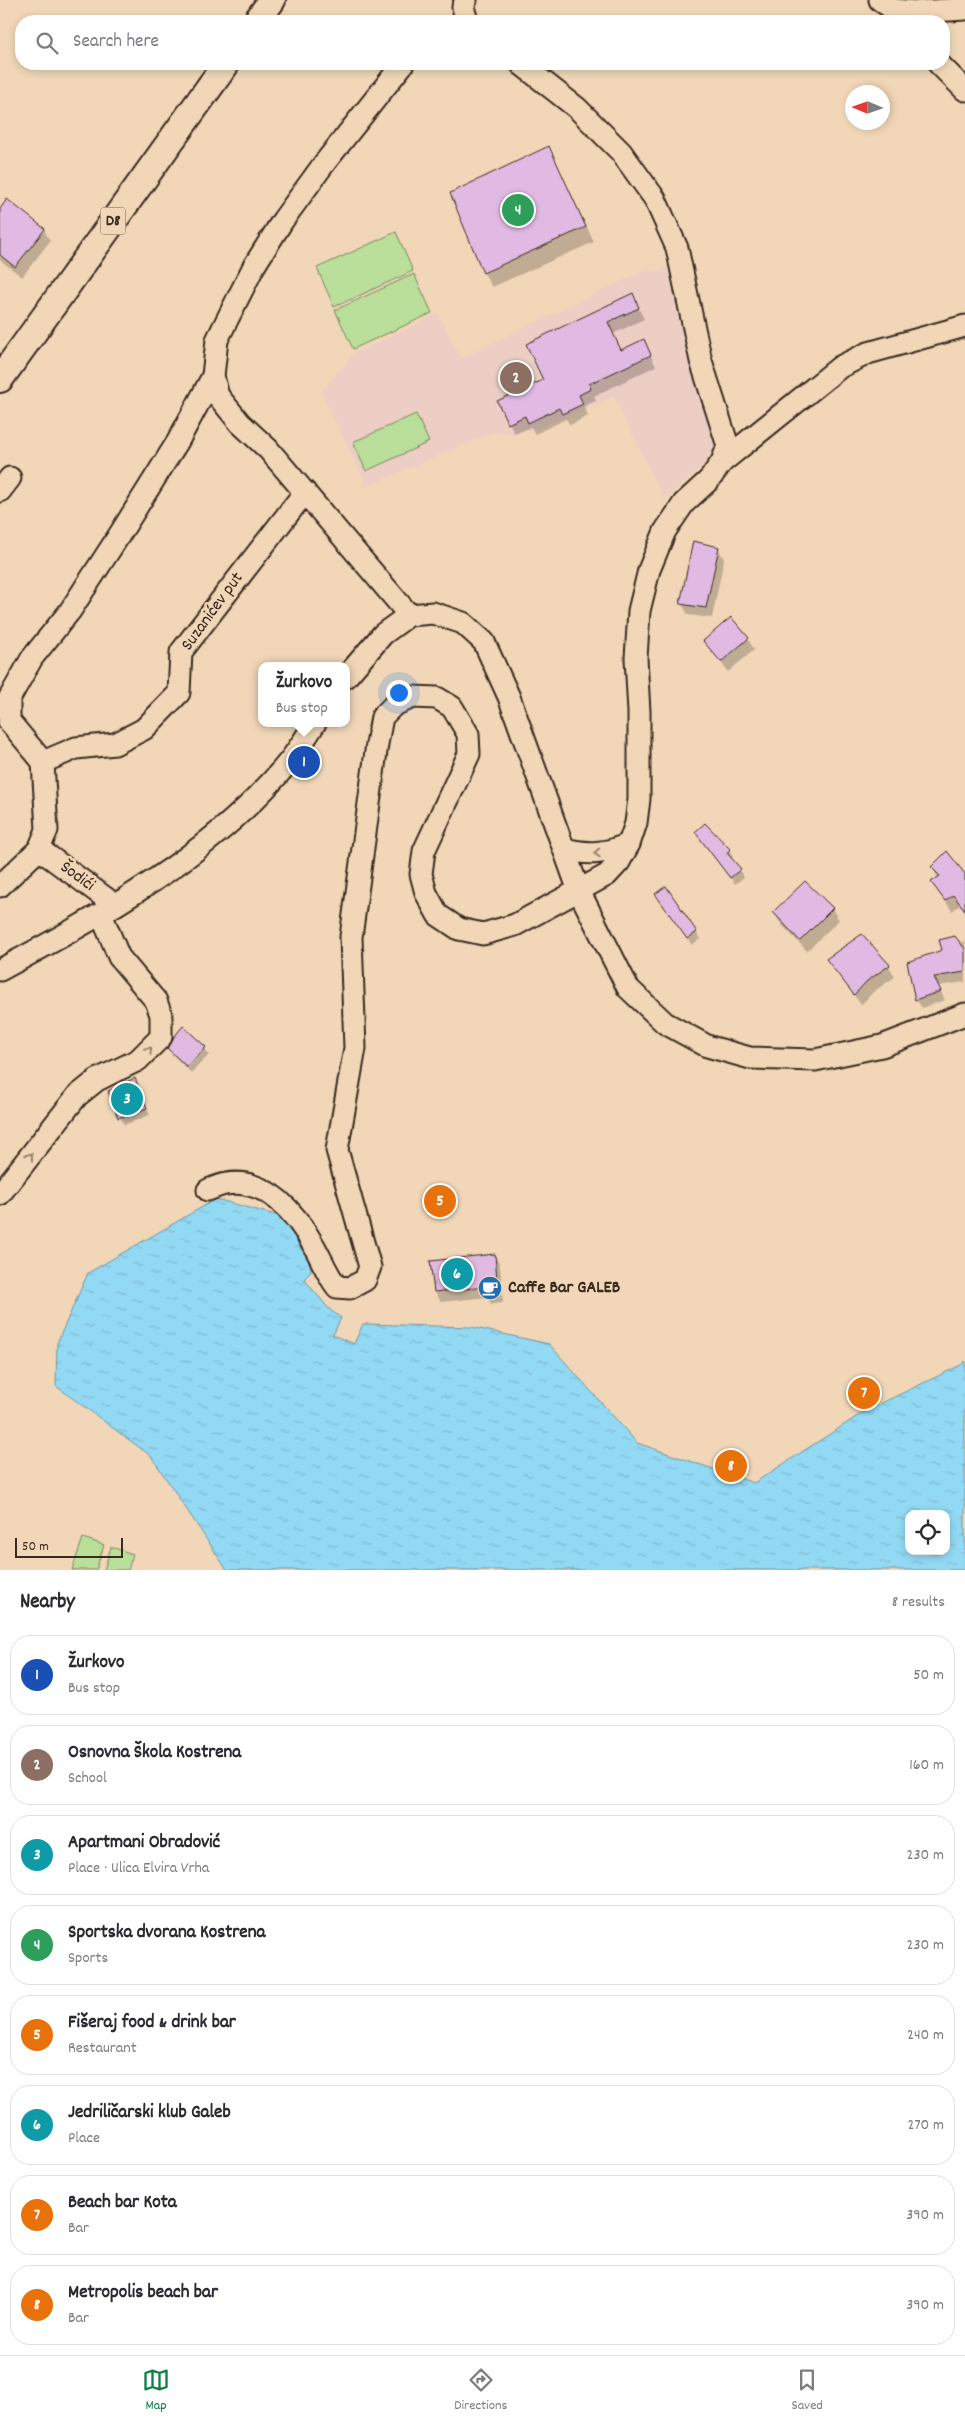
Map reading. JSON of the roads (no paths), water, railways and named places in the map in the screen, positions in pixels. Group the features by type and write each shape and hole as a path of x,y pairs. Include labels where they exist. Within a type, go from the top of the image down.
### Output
{"main road":[{"path":"261,15 272,0"},
{"name":"D8","path":"0,379 222,70"}],"street":[{"path":"880,0 894,10 917,12 965,9"},
{"path":"399,70 322,165 283,220 251,271 217,340 213,376 218,396 240,424 268,449 409,614"},
{"path":"529,70 577,108 615,146 655,199 677,248 701,361 728,446 722,462"},
{"path":"945,70 965,90"},
{"path":"208,1190 226,1183 247,1185 274,1194 300,1223 330,1278 337,1287 350,1288 365,1280 370,1267 337,1150 355,1048 351,937 382,717 394,705 413,697 426,697 441,700 452,707 468,734 470,754 424,851 421,874 426,893 438,915 459,930 483,934 515,925 580,892 607,875 619,862 629,844 636,823 639,799 640,712 636,649 639,611 649,570 665,531 684,503 709,480 722,462 840,366 868,353 965,326"},
{"path":"0,886 39,849 47,830 43,762 9,721 9,700 32,658 70,611 118,537 178,441 213,376"},
{"name":"Suzanićev put","path":"43,762 76,748 115,744 144,729 179,693 181,652 305,492"},
{"path":"350,672 383,634 409,614 433,613 463,623 484,642 509,697 580,892 628,988 665,1023 707,1046 750,1058 815,1060 882,1046 965,1014"},
{"path":"0,970 108,909 183,861 251,802 287,764 312,727"},
{"path":"564,849 582,853 612,852 629,844"},
{"name":"Šodići","path":"39,849 108,909"},
{"path":"0,1194 77,1096 97,1080 138,1060 161,1037 161,1015 156,1001 119,957 108,909"}],"water":[{"path":"216,1199 283,1217 309,1252 311,1272 304,1279 329,1309 341,1318 333,1335 354,1344 363,1324 471,1327 549,1344 637,1443 754,1483 867,1410 961,1365 965,1361 965,1570 227,1570 151,1456 56,1386 57,1343 88,1273"}],"place":[{"name":"Sportska dvorana Kostrena","path":"518,210"},
{"name":"Osnovna Škola Kostrena","path":"516,378"},
{"name":"Žurkovo","path":"304,762"},
{"name":"Apartmani Obradović","path":"127,1099"},
{"name":"Fišeraj food & drink bar","path":"440,1201"},
{"name":"Jedriličarski klub Galeb","path":"457,1274"},
{"name":"Caffe Bar GALEB","path":"490,1288"},
{"name":"Beach bar Kota","path":"864,1393"},
{"name":"Metropolis beach bar","path":"731,1466"}]}
